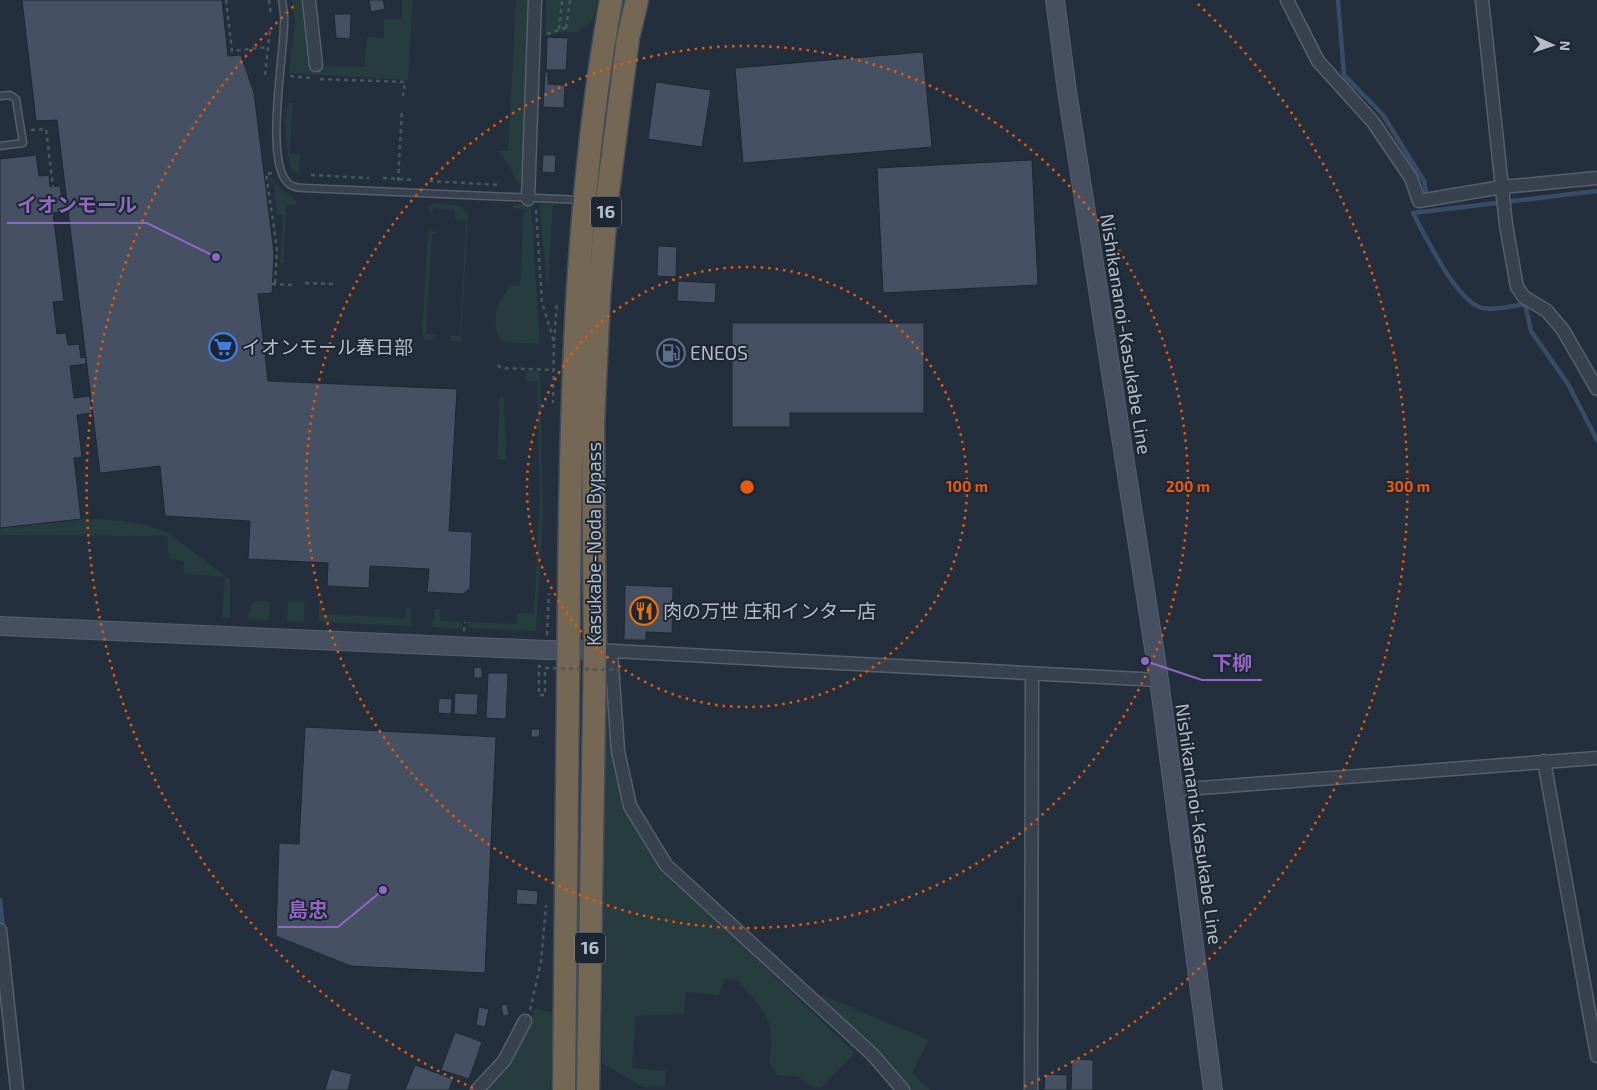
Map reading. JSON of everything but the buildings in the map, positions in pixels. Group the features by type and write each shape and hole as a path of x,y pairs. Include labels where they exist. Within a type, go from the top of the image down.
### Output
{"highway":[{"name":"Kasukabe-Noda Bypass","path":"564,1090 570,448 577,293 585,200 603,47 611,0"},
{"name":"Kasukabe-Noda Bypass","path":"588,1090 603,651 593,425 599,297 607,200 628,38 637,0"}],"main road":[{"name":"Nishikananoi-Kasukabe Line","path":"1055,0 1067,91 1159,680 1213,1090"},
{"path":"0,626 542,658 568,649 603,651"}],"street":[{"path":"309,0 316,65"},
{"path":"532,199 535,0"},
{"path":"1287,0 1318,61 1373,122 1411,178 1419,202 1502,187 1597,178"},
{"path":"1482,0 1506,225 1518,287 1524,298 1547,311 1562,330 1597,389"},
{"path":"903,1090 874,1056 666,866 630,806 618,751 603,651 1159,680"},
{"path":"1031,1090 1032,674"},
{"path":"1174,790 1597,758"},
{"path":"1544,761 1597,1056"},
{"path":"0,930 17,1090"},
{"path":"477,1090 504,1061 526,1021"}],"lane":[{"path":"282,0 284,22 276,127 282,173 287,183 295,188 469,197 585,200"},
{"path":"0,96 10,95 16,99 23,143 0,146"}],"path":[{"path":"226,0 232,51 268,47"},
{"path":"270,0 271,16"},
{"path":"559,30 562,0"},
{"path":"541,36 567,27 570,0"},
{"path":"265,75 270,29"},
{"path":"289,76 405,82 403,96"},
{"path":"398,185 402,109"},
{"path":"22,132 46,129 53,187"},
{"path":"274,173 266,174 277,248 274,284 292,285"},
{"path":"311,175 369,178"},
{"path":"383,178 414,180"},
{"path":"429,181 502,185"},
{"path":"532,199 542,302 554,342 553,405"},
{"path":"305,283 335,284"},
{"path":"498,365 501,368 553,370"},
{"path":"549,586 539,695 544,695 545,668 620,670"},
{"path":"464,631 465,622"}],"green space":[{"path":"292,0 307,0 313,66 364,67 367,37 384,38 384,19 402,19 402,0 413,0 408,80 289,73 295,23"},
{"path":"516,0 530,0 523,183 516,182 510,166 500,154 500,151 508,151"},
{"path":"546,0 597,0 593,21 578,32 560,32 545,36"},
{"path":"289,103 293,103 290,153 300,154 299,172 291,171 287,146 285,127"},
{"path":"271,177 280,188 295,199 297,205 286,205 283,263 280,263 283,215 274,214 277,212 274,182 270,182"},
{"path":"433,203 461,206 468,215 461,342 450,341 449,336 460,336 466,220 455,219 455,210 433,208 431,217 429,208"},
{"path":"513,204 531,204 540,344 503,342 496,330 496,312 499,303 509,285 520,286 524,209 513,208"},
{"path":"539,204 553,204 548,291"},
{"path":"430,231 439,232 432,234 426,334 435,335 433,340 425,340 422,333 428,234"},
{"path":"526,370 537,371 540,374 543,514 536,631 469,628 467,622 517,624 517,613 534,614 540,499 537,382 525,381"},
{"path":"500,397 504,397 506,459 497,459"},
{"path":"81,519 139,524 150,526 171,535 230,580 230,618 222,618 225,577 184,574 184,561 169,559 167,536 0,535 0,528"},
{"path":"255,601 270,602 269,620 248,619 250,607"},
{"path":"288,602 305,602 304,622 287,621"},
{"path":"319,603 322,603 322,614 406,618 407,607 411,608 411,626 319,622"},
{"path":"435,609 440,609 440,621 462,622 462,627 460,629 432,627"},
{"path":"608,675 631,798 693,898 855,1053 821,1088 813,1087 798,1077 777,1075 769,1061 771,1035 766,1016 737,980 724,979 719,995 686,992 684,1014 636,1016 632,1068 666,1071 665,1086 643,1087 602,1063 605,677"},
{"path":"767,946 810,990 929,1040 912,1073 930,1090 907,1090 763,949"},
{"path":"535,1009 554,1012 550,1090 484,1090 523,1033"}],"waterway":[{"path":"1338,0 1344,75 1383,115 1424,181 1427,198"},
{"path":"1597,191 1413,213 1452,281 1472,303 1482,308 1492,309 1525,304 1531,331 1568,384 1597,440"},
{"path":"0,900 3,929"}],"place":[{"name":"イオンモール","path":"216,257"},
{"name":"イオンモール春日部","path":"223,347"},
{"name":"ENEOS","path":"671,353"},
{"name":"肉の万世 庄和インター店","path":"644,611"},
{"name":"下柳","path":"1145,661"},
{"name":"島忠","path":"383,890"}]}
